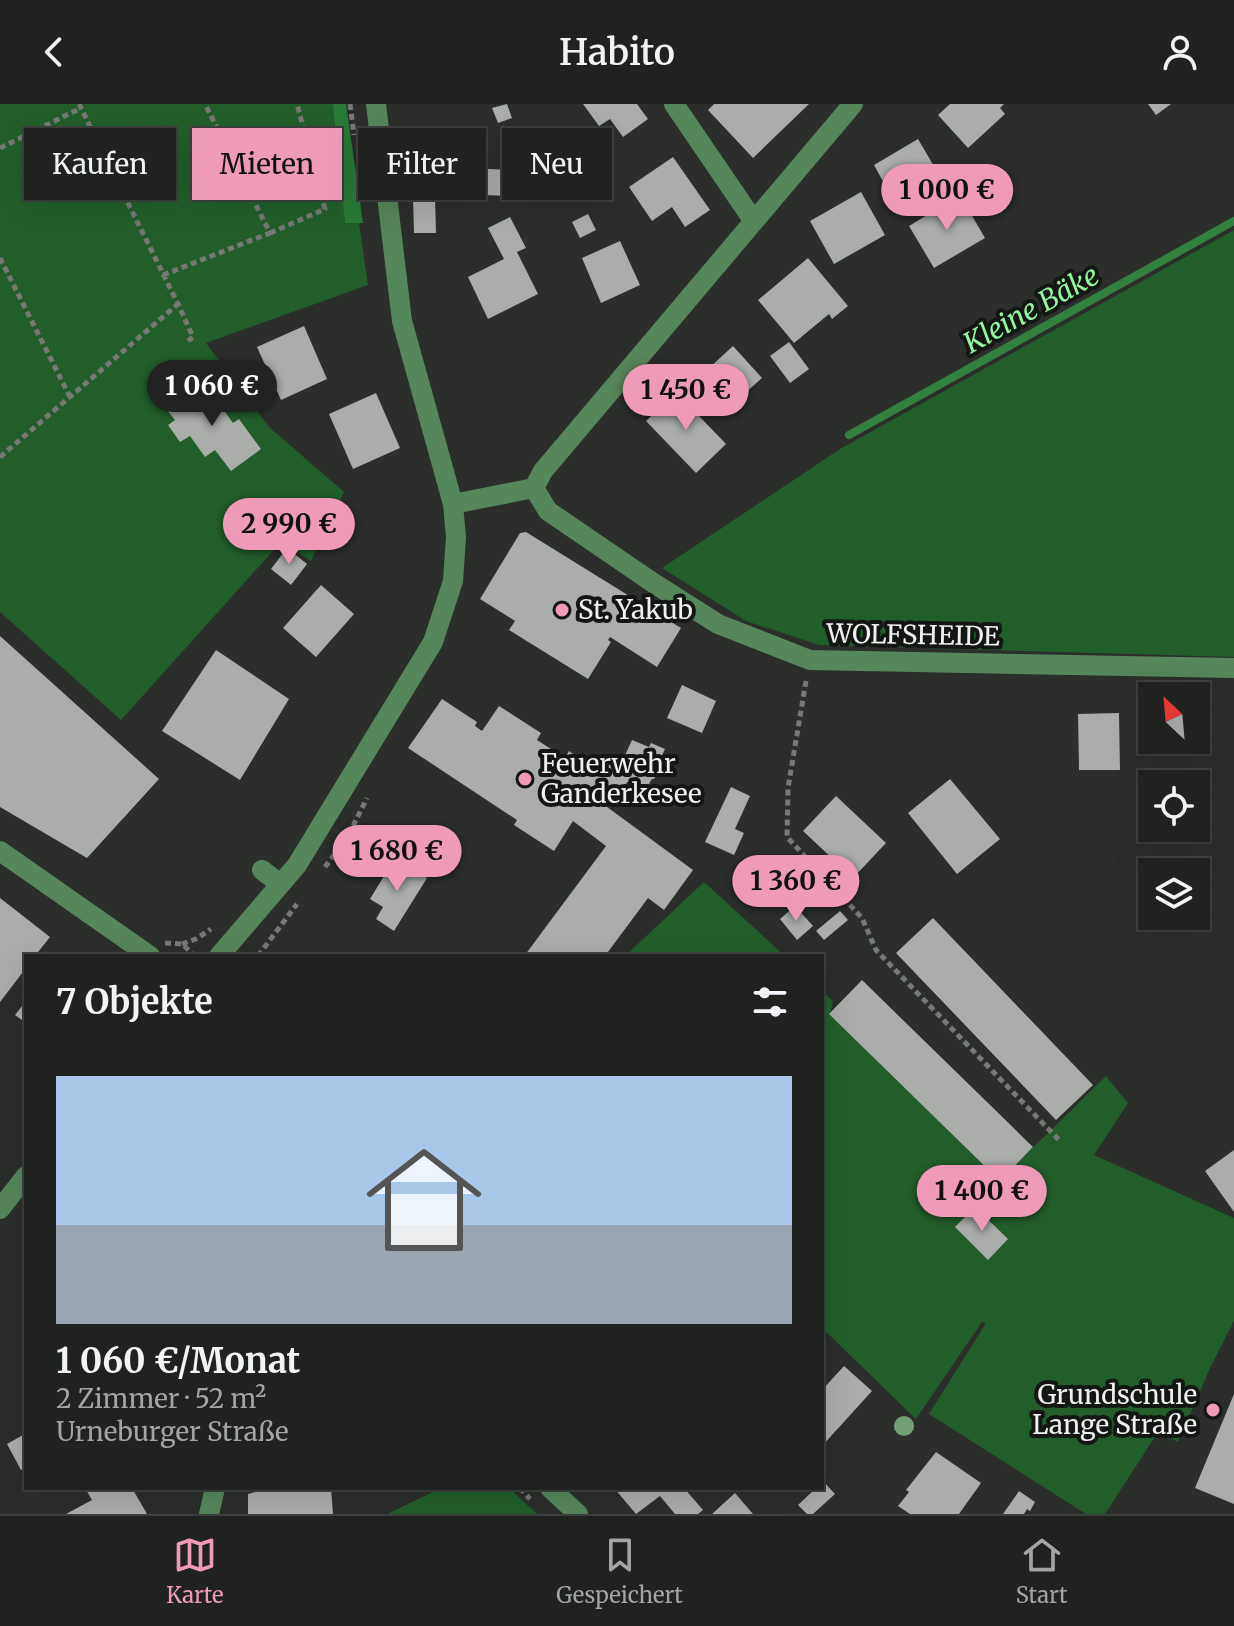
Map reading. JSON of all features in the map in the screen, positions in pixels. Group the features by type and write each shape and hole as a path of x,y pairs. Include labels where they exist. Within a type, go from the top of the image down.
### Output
{"street":[{"path":"221,954 297,865 433,642 453,581 456,537 453,504 402,321 376,104"},
{"path":"674,104 753,220"},
{"path":"453,504 534,488 543,471 853,104"},
{"name":"WOLFSHEIDE","path":"534,488 548,511 709,618 810,660 1234,668"},
{"path":"0,851 93,908 148,954"},
{"path":"262,870 280,884"},
{"path":"0,1209 24,1179"},
{"path":"209,1514 215,1490"},
{"path":"553,1490 578,1514"}],"path":[{"path":"205,104 270,233"},
{"path":"163,275 325,209 297,104"},
{"path":"0,148 80,106 178,304 193,337 188,341"},
{"path":"0,258 70,397"},
{"path":"0,457 178,304"},
{"path":"810,660 788,788 787,837 862,918 876,950 1059,1140"},
{"path":"182,944 196,939 219,921"}],"green space":[{"path":"0,104 342,104 368,285 206,343 269,427 344,492 311,561 281,542 121,720 0,612"},
{"path":"333,104 346,104 363,223 345,223 342,128 335,128"},
{"path":"1234,230 1234,657 819,645 746,621 662,568 840,449"},
{"path":"704,882 783,954 627,954"},
{"path":"824,993 833,1001 830,1014 1000,1180 1106,1076 1128,1103 1094,1155 1234,1218 1234,1321 1178,1442 1158,1432 1105,1514 1086,1514 929,1414 986,1323 982,1322 916,1419 824,1330"},
{"path":"437,1490 511,1490 537,1514 387,1514"}],"building":[{"path":"507,104 512,118 498,123 492,108"},
{"path":"583,104 637,104 648,119 623,137 610,119 599,126"},
{"path":"714,104 809,104 753,158 708,110"},
{"path":"950,104 1004,104 1000,108 1005,114 968,148 938,115"},
{"path":"1148,104 1171,104 1156,115"},
{"path":"918,139 945,185 920,199 911,185 891,196 874,165"},
{"path":"673,157 710,210 685,227 672,207 652,221 629,187"},
{"path":"486,169 502,170 502,196 486,195"},
{"path":"861,192 885,235 834,264 810,221"},
{"path":"960,195 985,238 934,268 909,226"},
{"path":"413,200 435,200 436,233 414,233"},
{"path":"588,214 596,230 580,238 572,222"},
{"path":"510,217 526,248 517,252 538,294 488,319 468,277 504,259 488,228"},
{"path":"620,241 640,285 601,303 582,258"},
{"path":"808,258 848,306 832,319 829,314 794,343 758,300"},
{"path":"304,326 327,379 281,400 257,347"},
{"path":"789,342 809,369 790,383 770,356"},
{"path":"733,346 762,378 723,413 695,381"},
{"path":"204,383 233,423 239,419 261,449 231,471 215,450 205,457 190,436 180,442 168,425 175,420 167,410"},
{"path":"676,392 726,444 696,473 646,421"},
{"path":"376,393 400,448 353,469 329,414"},
{"name":"St. Yakub","path":"526,532 681,628 657,667 610,637 608,640 611,642 588,679 509,630 515,621 480,599 520,533"},
{"path":"287,548 307,564 291,585 271,569"},
{"path":"321,585 354,614 316,657 283,628"},
{"path":"0,636 159,779 87,858 0,807"},
{"path":"216,650 289,699 240,780 162,731"},
{"path":"682,685 716,701 702,733 667,718"},
{"path":"442,699 477,722 475,726 482,731 499,706 541,733 537,740 565,758 569,751 600,772 607,760 620,766 632,740 649,747 651,743 665,749 655,778 646,790 627,782 617,803 592,786 588,793 693,870 664,910 648,898 606,954 526,954 606,846 573,821 554,851 514,825 517,820 408,748"},
{"path":"1119,713 1120,770 1079,770 1078,714"},
{"path":"950,779 1000,839 957,874 908,813"},
{"path":"731,787 750,796 735,829 744,833 734,855 705,842"},
{"path":"836,796 886,843 853,878 803,831"},
{"path":"395,858 427,878 394,931 376,919 383,907 370,899"},
{"path":"0,898 50,937 37,954 24,954 24,971 0,1002"},
{"path":"795,906 813,926 797,940 780,919"},
{"path":"840,911 848,920 824,940 816,931"},
{"path":"933,918 1093,1085 1056,1120 896,953"},
{"path":"862,980 1033,1147 1000,1181 829,1014"},
{"path":"24,1004 24,1022 15,1015"},
{"path":"1234,1150 1234,1212 1205,1171"},
{"path":"975,1207 1008,1239 988,1260 955,1227"},
{"path":"844,1366 872,1391 824,1444 824,1388"},
{"path":"1234,1394 1234,1504 1195,1488"},
{"path":"23,1435 24,1468 21,1470 7,1444"},
{"path":"936,1452 981,1483 959,1514 910,1514 898,1506 909,1492 906,1490"},
{"path":"824,1482 835,1494 813,1514 807,1514 798,1505 814,1490 824,1490"},
{"path":"86,1490 133,1490 147,1514 66,1514 92,1500"},
{"path":"262,1490 331,1490 333,1514 248,1514 248,1494"},
{"path":"616,1490 686,1490 703,1510 698,1514 675,1514 660,1496 636,1514"},
{"path":"1019,1491 1035,1502 1030,1511 1003,1514"},
{"path":"735,1493 753,1514 712,1514"}],"waterway":[{"name":"Kleine Bäke","path":"849,435 1234,221"}],"place":[{"name":"St. Yakub","path":"562,610"},
{"name":"Feuerwehr Ganderkesee","path":"525,779"},
{"name":"Grundschule Lange Straße","path":"1213,1410"}]}
